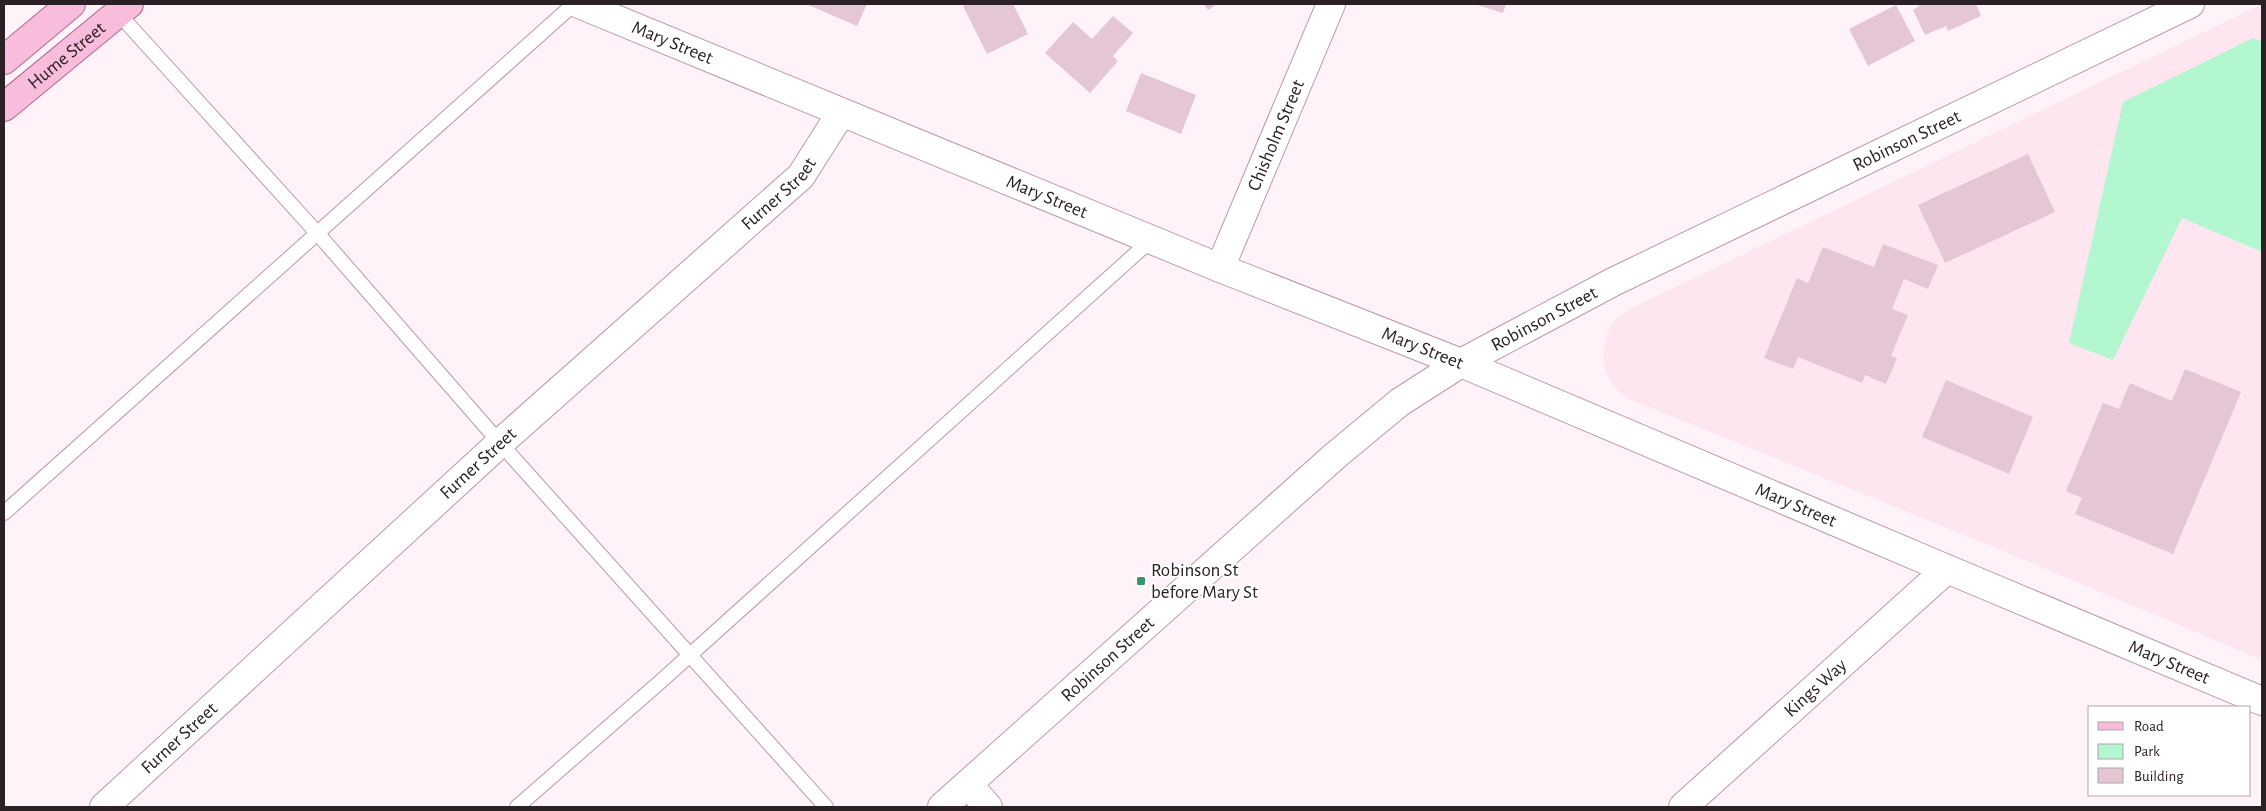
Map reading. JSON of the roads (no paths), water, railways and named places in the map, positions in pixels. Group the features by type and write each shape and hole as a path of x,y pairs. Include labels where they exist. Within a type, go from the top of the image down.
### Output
{"main road":[{"name":"Hume Street","path":"4,60 71,4"},
{"name":"Hume Street","path":"4,107 123,8"}],"street":[{"name":"Mary Street","path":"579,4 1151,240 1461,363 1947,570 2262,701"},
{"name":"Chisholm Street","path":"1220,268 1331,4"},
{"name":"Robinson Street","path":"942,807 1336,455 1400,402 1461,363 1613,282 2190,4"},
{"name":"Furner Street","path":"104,807 500,443 801,176 841,113"},
{"name":"Kings Way","path":"1683,807 1947,570"},
{"path":"968,784 988,807"}],"lane":[{"path":"4,513 574,4"},
{"path":"123,8 500,443 826,807"},
{"path":"517,807 1151,240"}],"place":[{"name":"Robinson St before Mary St","path":"1141,581"}]}
